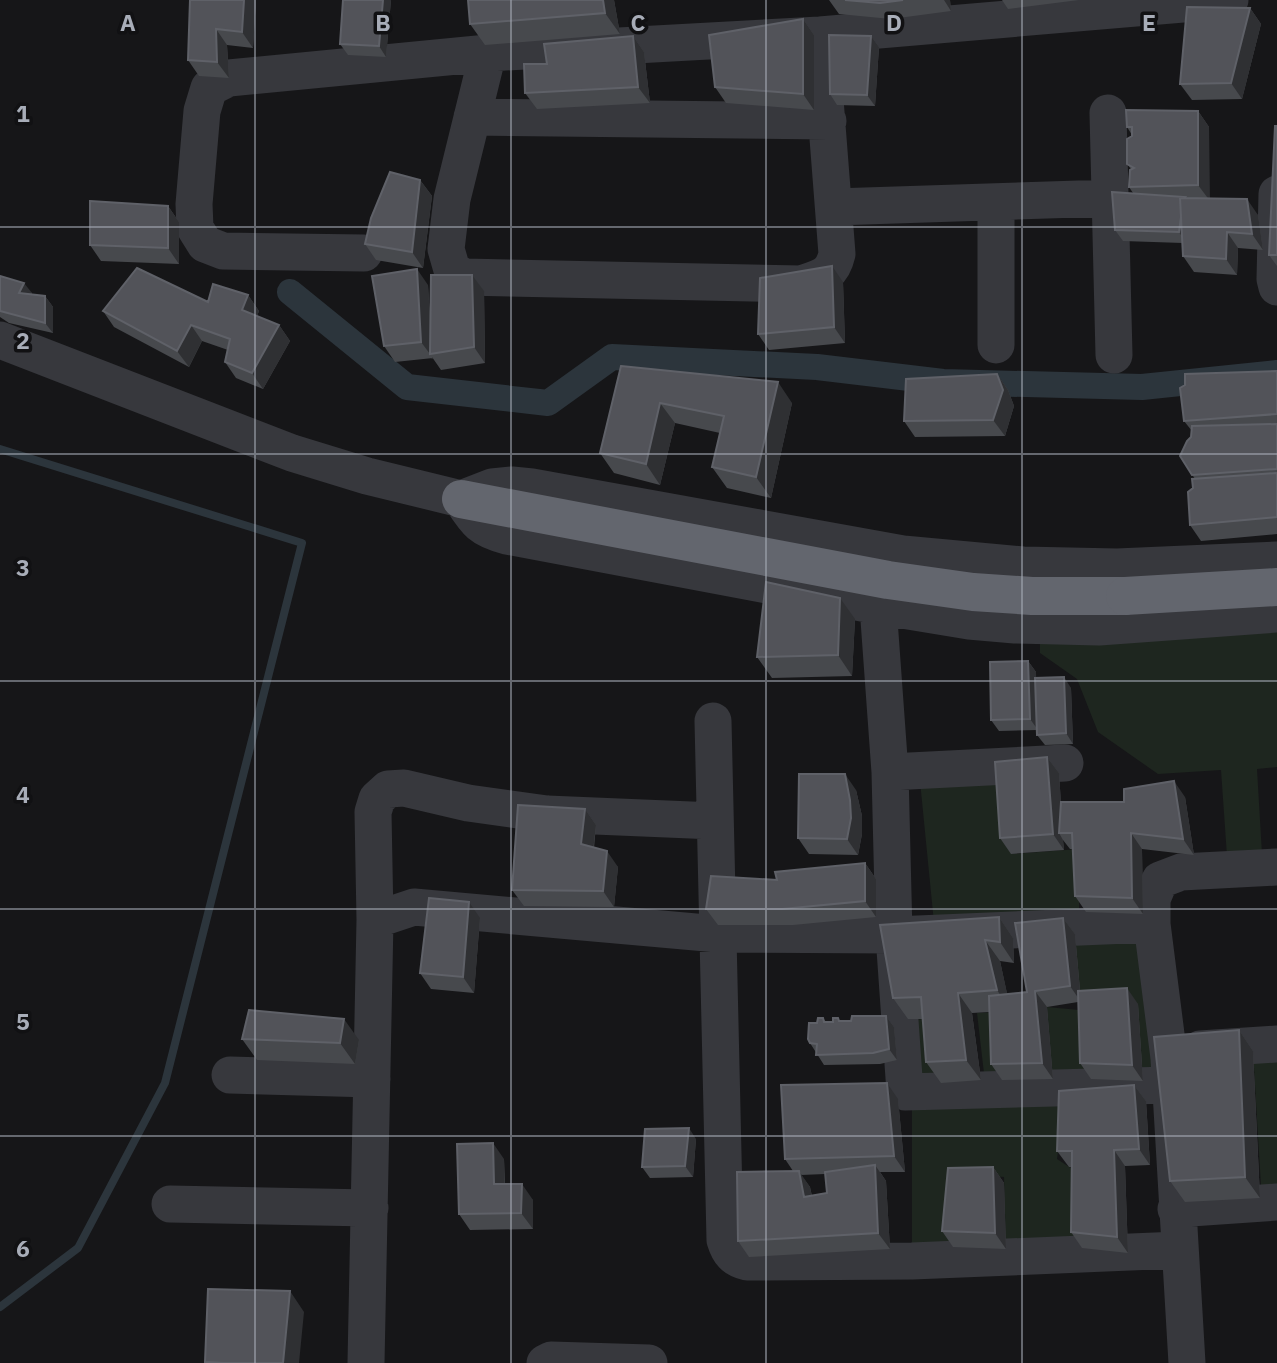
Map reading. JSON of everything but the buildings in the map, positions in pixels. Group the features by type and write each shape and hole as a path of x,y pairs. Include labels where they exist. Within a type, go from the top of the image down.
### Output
{"highway":[{"path":"461,499 888,580 973,592 1125,596 1277,587"}],"street":[{"path":"364,253 223,251 205,244 195,228 194,204 202,111 209,88 229,78 488,53 820,35 1230,0"},
{"path":"488,53 452,199 446,250 452,270 464,277 801,284 823,276 833,268 836,254 820,35"},
{"path":"1108,113 1114,355"},
{"path":"472,117 828,121"},
{"path":"1277,194 1277,287"},
{"path":"834,207 1110,198"},
{"path":"996,202 996,345"},
{"path":"0,340 292,453 367,476 461,499 492,487 532,486 558,493 904,554 1023,565 1117,568 1277,560"},
{"path":"461,499 477,523 487,530 508,536 878,606 970,621 1015,625 1098,627 1260,616 1240,562"},
{"path":"878,606 890,772 894,934 905,1092 1169,1068 1277,1044"},
{"path":"713,721 725,1240 728,1251 737,1260 747,1262 912,1261 1179,1250"},
{"path":"890,772 1066,763"},
{"path":"366,1363 375,920 373,812 377,799 388,789 404,788 468,803 547,814 715,821"},
{"path":"1187,1363 1169,1068 1152,924 1152,899 1160,880 1181,872 1277,867"},
{"path":"375,920 414,906 718,934 894,934 1152,924"},
{"path":"230,1075 372,1079"},
{"path":"1176,1209 1277,1202"},
{"path":"170,1204 370,1208"},
{"path":"545,1363 551,1360 649,1363"}],"shaded area":[{"path":"1277,615 1277,767 1257,769 1262,854 1227,856 1221,770 1158,774 1098,732 1077,679 1040,653 1040,632"},
{"path":"1007,767 1012,854 1079,849 1079,913 935,933 919,771"},
{"path":"1153,928 1165,1085 905,1092 900,1021 936,1018 985,1082 977,1013 1000,1012 1053,1079 1047,1007 1079,1010 1075,934"},
{"path":"1277,1048 1277,1202 1262,1203 1253,1051"},
{"path":"1065,1097 1057,1159 1083,1176 1082,1248 1006,1249 1004,1177 954,1173 953,1255 912,1254 912,1106"}],"waterway":[{"path":"290,292 407,387 548,403 612,357 817,367 943,382 1142,387 1277,373"},
{"path":"0,449 302,543 165,1083 78,1248 0,1307"}]}
